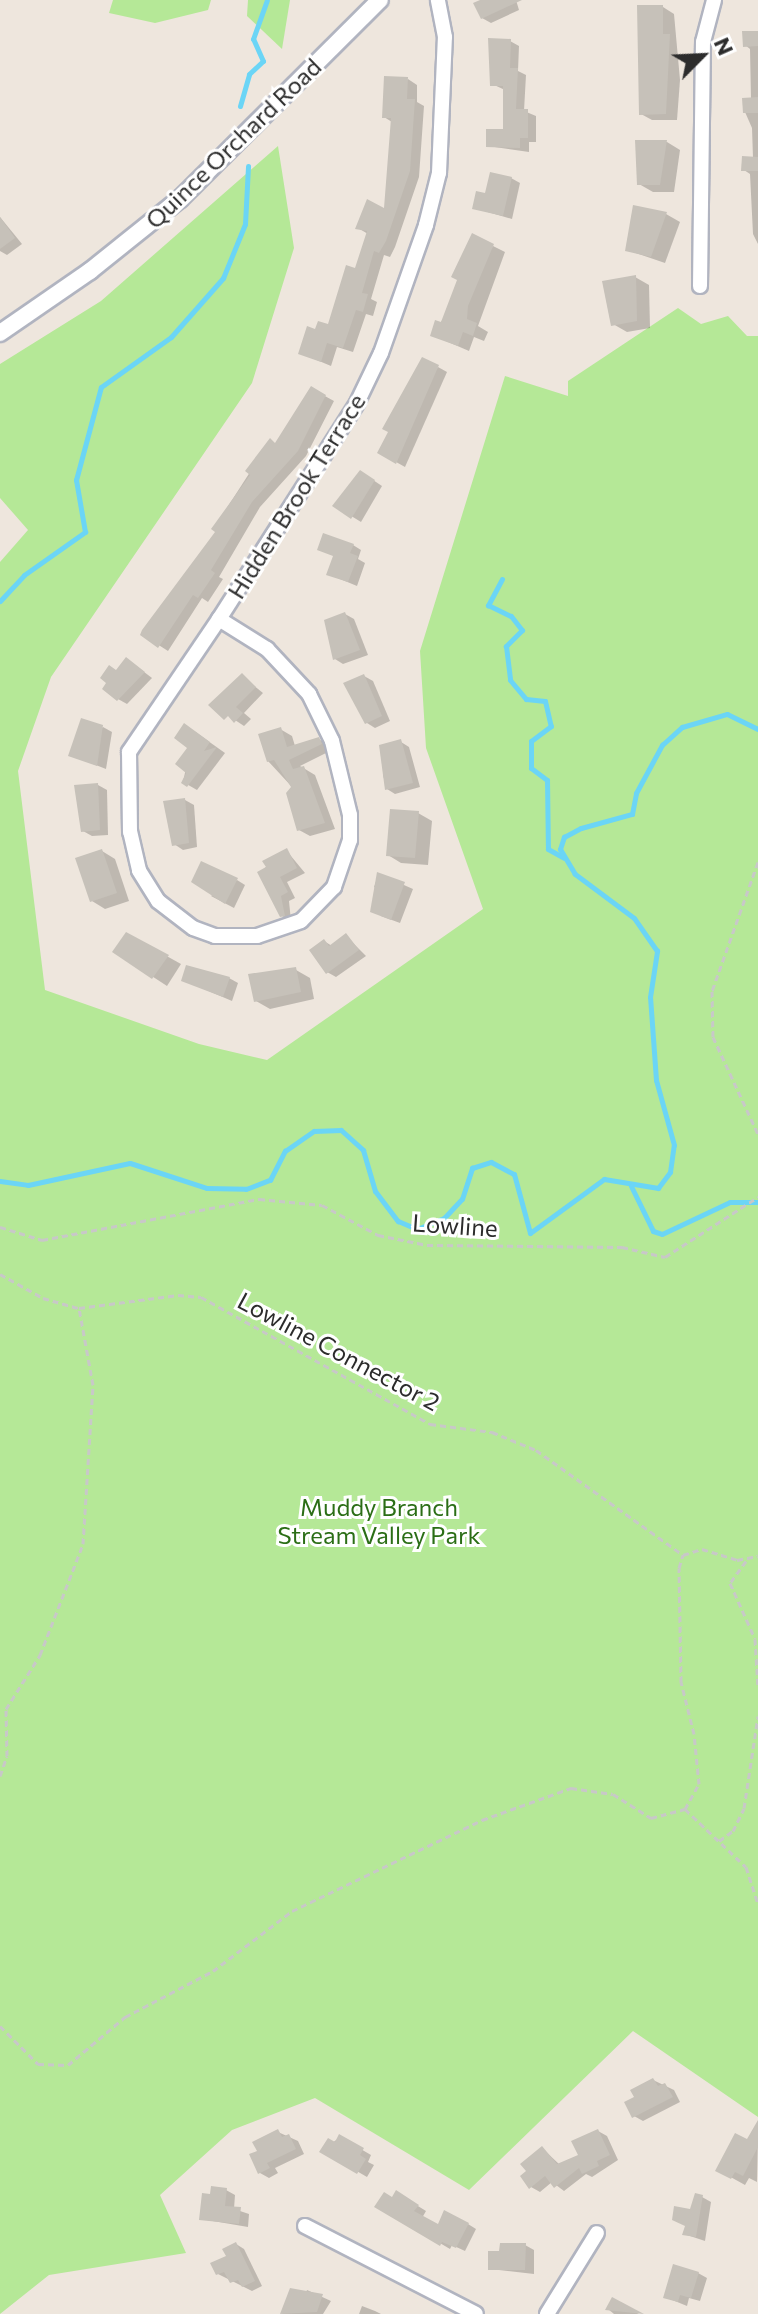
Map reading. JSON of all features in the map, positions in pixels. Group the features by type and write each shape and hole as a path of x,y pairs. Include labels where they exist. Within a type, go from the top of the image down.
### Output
{"street":[{"name":"Quince Orchard Road","path":"0,333 90,271 180,199 380,0"},
{"name":"Hidden Brook Terrace","path":"219,619 267,649 309,694 332,741 350,815 344,864 319,906 301,921 257,936 215,936 193,928 158,901 139,870 130,832 129,752 219,619 357,403 411,268 439,173 445,37 438,0"},
{"path":"700,286 703,42 714,0"},
{"path":"305,2226 476,2314"},
{"path":"547,2314 597,2233"}],"path":[{"path":"758,862 712,991 713,1037 758,1134"},
{"name":"Lowline","path":"0,1227 42,1240 259,1199 322,1205 378,1235 427,1245 622,1247 665,1257 758,1197"},
{"name":"Lowline Connector 2","path":"0,1274 43,1298 79,1308 178,1295 201,1297 430,1424 492,1432 536,1450 683,1555"},
{"path":"0,1776 7,1756 6,1709 40,1655 83,1544 93,1385 79,1308"},
{"path":"0,2026 38,2064 68,2065 125,2017 213,1971 292,1911 482,1820 571,1788 613,1794 651,1818 685,1809 699,1784 694,1734 681,1682 679,1568 683,1555 702,1549 747,1560"},
{"path":"758,1556 747,1560 730,1583 755,1639 758,1688"},
{"path":"719,1841 733,1831 744,1808 758,1716"},
{"path":"685,1809 746,1867 758,1905"}],"green space":[{"path":"113,0 211,0 208,10 155,23 109,13"},
{"path":"248,0 290,0 282,49 247,16"},
{"name":"Muddy Branch Stream Valley Park","path":"278,146 294,248 252,383 51,677 18,771 45,990 199,1044 267,1060 483,909 426,748 420,651 505,376 568,396 568,381 678,308 701,324 728,316 747,336 758,336 758,2117 633,2031 469,2190 315,2098 232,2130 160,2195 186,2253 49,2275 0,2314 0,562 28,530 0,498 0,364 101,301"}],"building":[{"path":"480,0 522,0 481,19 473,3"},
{"path":"637,5 663,5 663,34 670,34 666,114 639,115"},
{"path":"742,31 758,31 758,46 743,47"},
{"path":"488,38 511,39 510,68 518,68 516,109 528,109 528,138 520,138 520,148 486,147 486,129 503,129 503,86 490,86"},
{"path":"384,76 408,77 407,99 415,99 410,171 386,241 379,253 374,251 362,293 368,294 363,312 356,310 343,348 327,343 321,362 298,354 307,326 315,329 318,321 328,324 346,265 355,268 367,231 355,229 367,199 384,208 391,118 382,118"},
{"path":"758,97 758,113 743,113 742,98"},
{"path":"635,140 667,140 660,185 637,185"},
{"path":"742,156 758,157 758,171 741,171"},
{"path":"490,172 512,177 503,216 472,209 476,191 485,193"},
{"path":"633,205 667,212 651,257 625,251"},
{"path":"0,217 15,238 0,249"},
{"path":"472,233 494,244 468,306 467,319 477,323 473,336 463,332 458,346 430,336 435,320 441,322 457,280 451,277"},
{"path":"636,275 637,321 611,326 602,281"},
{"path":"422,357 439,365 396,464 377,453 388,432 382,429"},
{"path":"311,386 326,395 298,451 252,502 211,570 215,573 198,598 193,595 158,648 140,635 142,630 215,532 211,529 250,475 245,471 270,438 275,443"},
{"path":"360,470 375,480 351,519 332,506"},
{"path":"323,533 354,544 350,553 358,556 348,582 326,575 333,556 317,550"},
{"path":"345,612 360,650 333,660 324,620"},
{"path":"126,657 145,672 117,701 102,689 106,683 100,678 109,665 116,670"},
{"path":"242,673 256,687 236,707 243,713 234,723 228,716 224,720 208,705"},
{"path":"364,674 382,716 365,724 343,683"},
{"path":"81,718 103,725 97,766 68,756"},
{"path":"184,723 210,742 204,751 217,747 187,787 181,783 186,773 175,764 187,748 174,738"},
{"path":"281,727 287,747 319,737 322,744 289,760 293,769 304,766 325,823 297,831 286,793 291,787 274,760 267,762 258,734"},
{"path":"401,739 413,783 385,790 379,745"},
{"path":"98,783 100,830 81,832 74,785"},
{"path":"185,798 189,843 172,846 163,801"},
{"path":"390,809 419,811 415,858 386,856"},
{"path":"287,848 297,868 280,877 288,892 281,896 285,916 280,917 257,872 266,867 262,861"},
{"path":"102,849 117,893 90,902 75,858"},
{"path":"201,861 238,878 225,904 191,882"},
{"path":"377,872 405,882 391,920 370,912"},
{"path":"126,932 169,955 152,979 112,952"},
{"path":"346,933 359,950 326,974 309,950 324,939 329,946"},
{"path":"186,965 230,977 223,997 181,981"},
{"path":"296,967 301,992 254,1002 248,974"},
{"path":"653,2078 658,2086 665,2083 673,2097 632,2118 624,2102 634,2097 630,2090"},
{"path":"758,2120 758,2147 743,2176 735,2172 731,2179 715,2171 735,2133 747,2139"},
{"path":"278,2129 282,2137 289,2134 296,2149 267,2163 270,2168 258,2174 249,2154 257,2151 252,2142"},
{"path":"598,2129 610,2155 597,2161 599,2166 582,2174 579,2168 554,2188 545,2176 529,2189 520,2176 526,2171 520,2164 542,2146 557,2164 578,2155 571,2141"},
{"path":"339,2134 364,2148 360,2155 366,2159 357,2174 319,2152 328,2138 335,2142"},
{"path":"211,2186 227,2188 225,2206 241,2207 239,2224 199,2220 202,2193 210,2194"},
{"path":"396,2190 419,2205 414,2211 438,2224 444,2210 469,2223 456,2248 442,2242 440,2246 374,2207 384,2192 392,2197"},
{"path":"695,2193 703,2195 696,2237 682,2235 685,2226 672,2220 674,2206 690,2209"},
{"path":"236,2242 255,2281 242,2287 238,2280 230,2283 224,2272 216,2275 210,2263 226,2256 222,2249"},
{"path":"500,2243 526,2243 525,2270 488,2270 488,2251 499,2251"},
{"path":"673,2264 699,2272 691,2298 680,2295 678,2302 663,2298"},
{"path":"290,2288 323,2294 317,2312 280,2314"},
{"path":"612,2297 644,2314 605,2310"}],"waterway":[{"path":"240,106 249,74 263,61 253,39 267,0"},
{"path":"0,601 24,575 85,532 76,480 101,387 171,337 223,278 245,224 248,166"},
{"path":"502,579 488,605 511,616 522,630 506,646 510,680 526,699 545,701 551,726 531,741 531,768 547,780 548,849 564,858"},
{"path":"0,1181 28,1185 130,1163 207,1188 246,1189 270,1180 285,1151 314,1131 341,1130 363,1150 375,1191 398,1221 417,1229 444,1218 462,1199 472,1168 491,1162 514,1174 530,1233 604,1179 658,1188 670,1172 674,1145 656,1080 650,997 657,951 634,918 575,874 560,849 564,837 581,828 632,814 636,793 662,745 682,727 727,714 758,729"},
{"path":"631,1186 653,1231 662,1234 730,1202 758,1202"}]}
